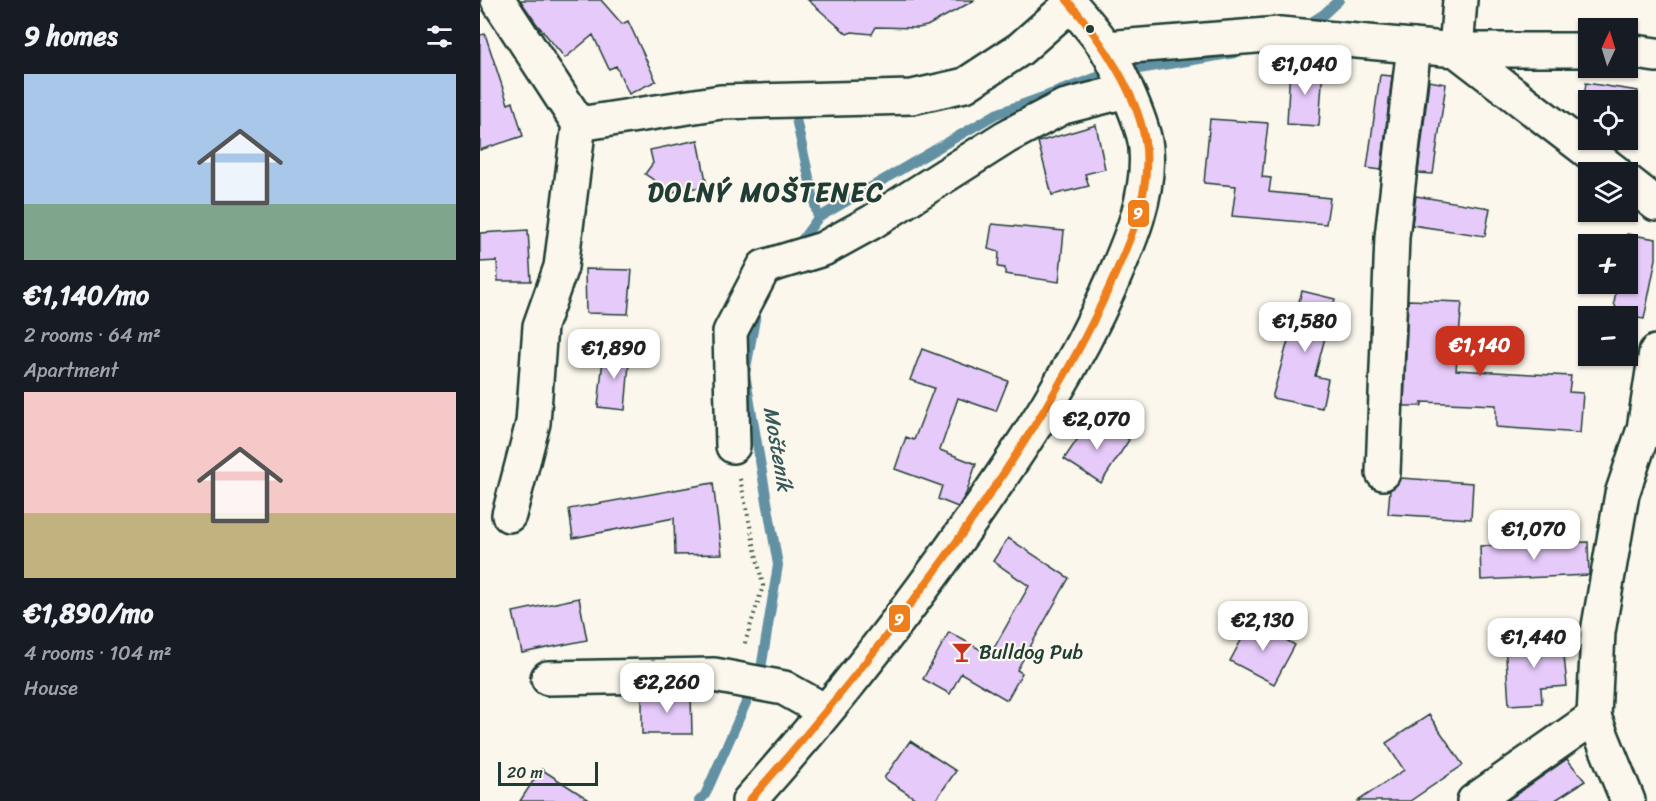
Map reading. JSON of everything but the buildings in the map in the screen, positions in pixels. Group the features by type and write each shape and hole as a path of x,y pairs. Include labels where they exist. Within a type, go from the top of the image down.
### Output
{"street":[{"path":"498,0 579,124 561,267 540,326 533,423 509,515"},
{"path":"1456,50 1460,0"},
{"path":"579,124 721,102 912,97 965,85 1020,49 1069,2 1108,53 1126,91 1146,148 1144,193 1129,243 1103,303 1066,377 1014,459 928,581 825,711 749,801"},
{"path":"1108,53 1295,35 1456,50 1578,50"},
{"path":"1383,473 1392,237 1414,46"},
{"path":"1456,50 1602,162"},
{"path":"1638,52 1656,55"},
{"path":"733,446 730,332 764,267 823,249 872,222 1006,137 1063,107 1126,91"},
{"path":"1638,190 1656,204"},
{"path":"1628,801 1594,717 1598,632 1622,494 1644,429 1656,352"},
{"path":"548,678 714,675 784,688 825,711"},
{"path":"1474,801 1594,717"}],"path":[{"path":"733,446 763,586 735,679"}],"waterway":[{"path":"1304,27 1324,14 1339,0"},
{"path":"818,218 996,114 1103,75 1235,53"},
{"name":"Mošteník","path":"794,110 818,218 796,248"},
{"name":"Mošteník","path":"699,801 705,795 761,669 778,565 745,374 757,308"}],"transit line":[{"name":"9","path":"749,801 886,637 1003,475 1041,415 1093,322 1130,239 1145,186 1146,149 1143,129 1128,89 1117,69 1093,32 1067,0"}],"place":[{"name":"Bulldog Pub","path":"962,652"}],"district":[{"name":"DOLNÝ MOŠTENEC","path":"766,192"}]}
